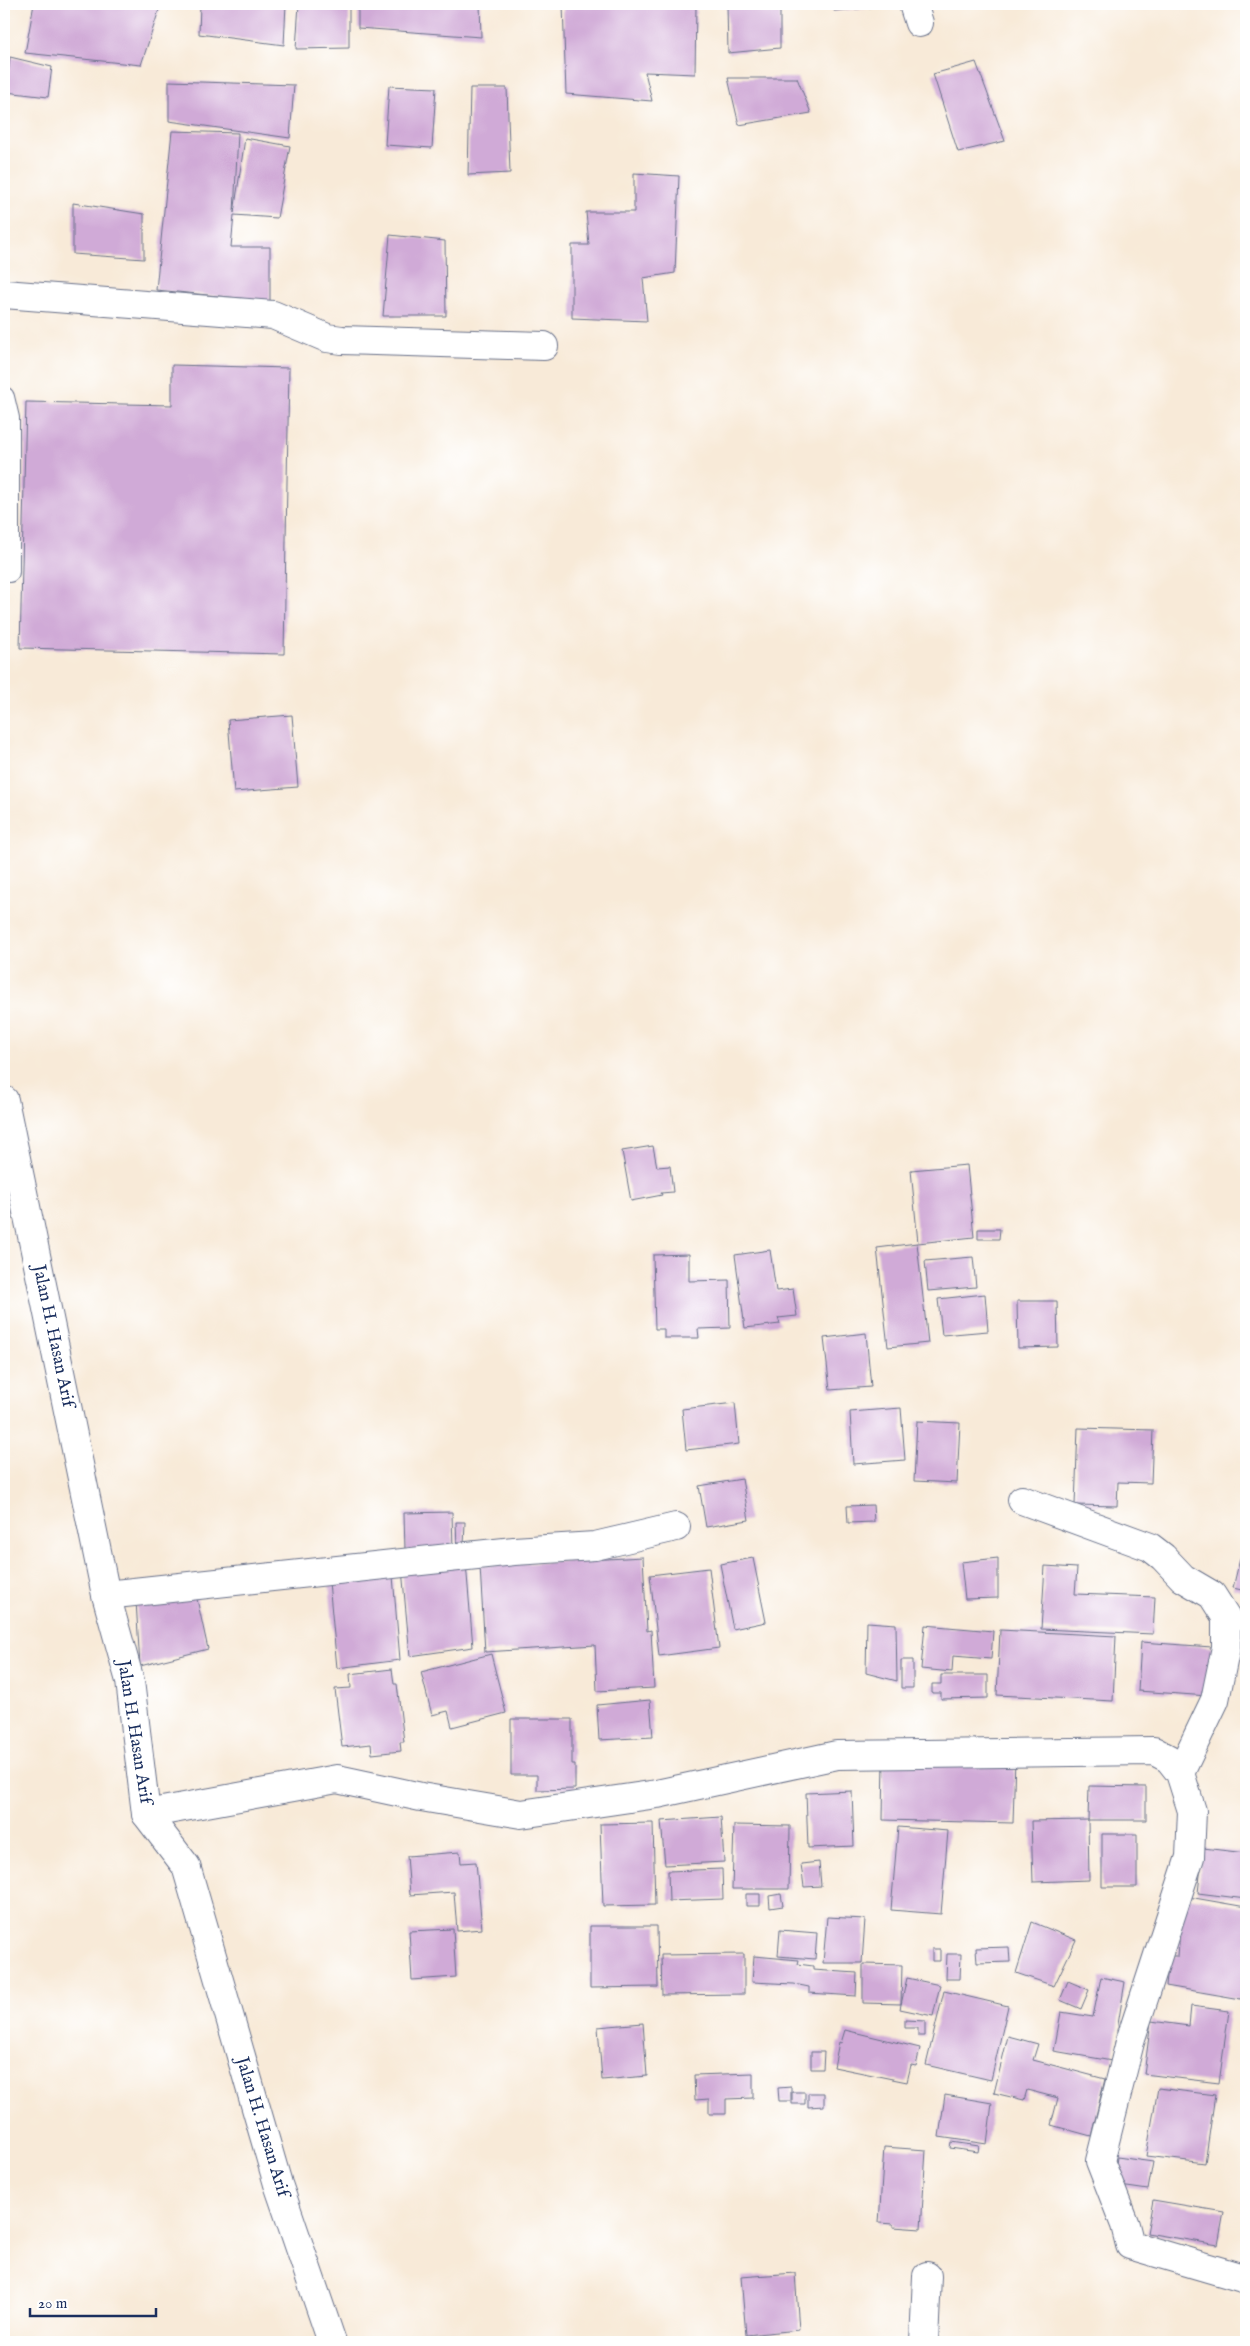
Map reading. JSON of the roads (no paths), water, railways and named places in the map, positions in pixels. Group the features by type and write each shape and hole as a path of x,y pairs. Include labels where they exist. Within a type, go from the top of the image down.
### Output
{"street":[{"path":"4,294 265,314 286,319 327,338 342,340 544,346"},
{"name":"Jalan H. Hasan Arif","path":"4,1100 106,1595 130,1681 146,1814 186,1866 278,2184 332,2342"},
{"path":"1022,1500 1150,1547 1163,1557 1183,1578 1212,1595 1226,1617 1226,1647 1215,1700 1180,1773"},
{"path":"106,1595 514,1551 595,1546 676,1527"},
{"path":"146,1814 337,1779 421,1797 521,1814 656,1794 837,1755 1154,1751 1169,1759 1180,1773 1192,1811 1190,1857 1131,2038 1100,2161 1126,2225 1130,2245 1246,2279"},
{"path":"924,2342 927,2276"}],"lane":[{"path":"4,398 9,418 9,572"}]}
